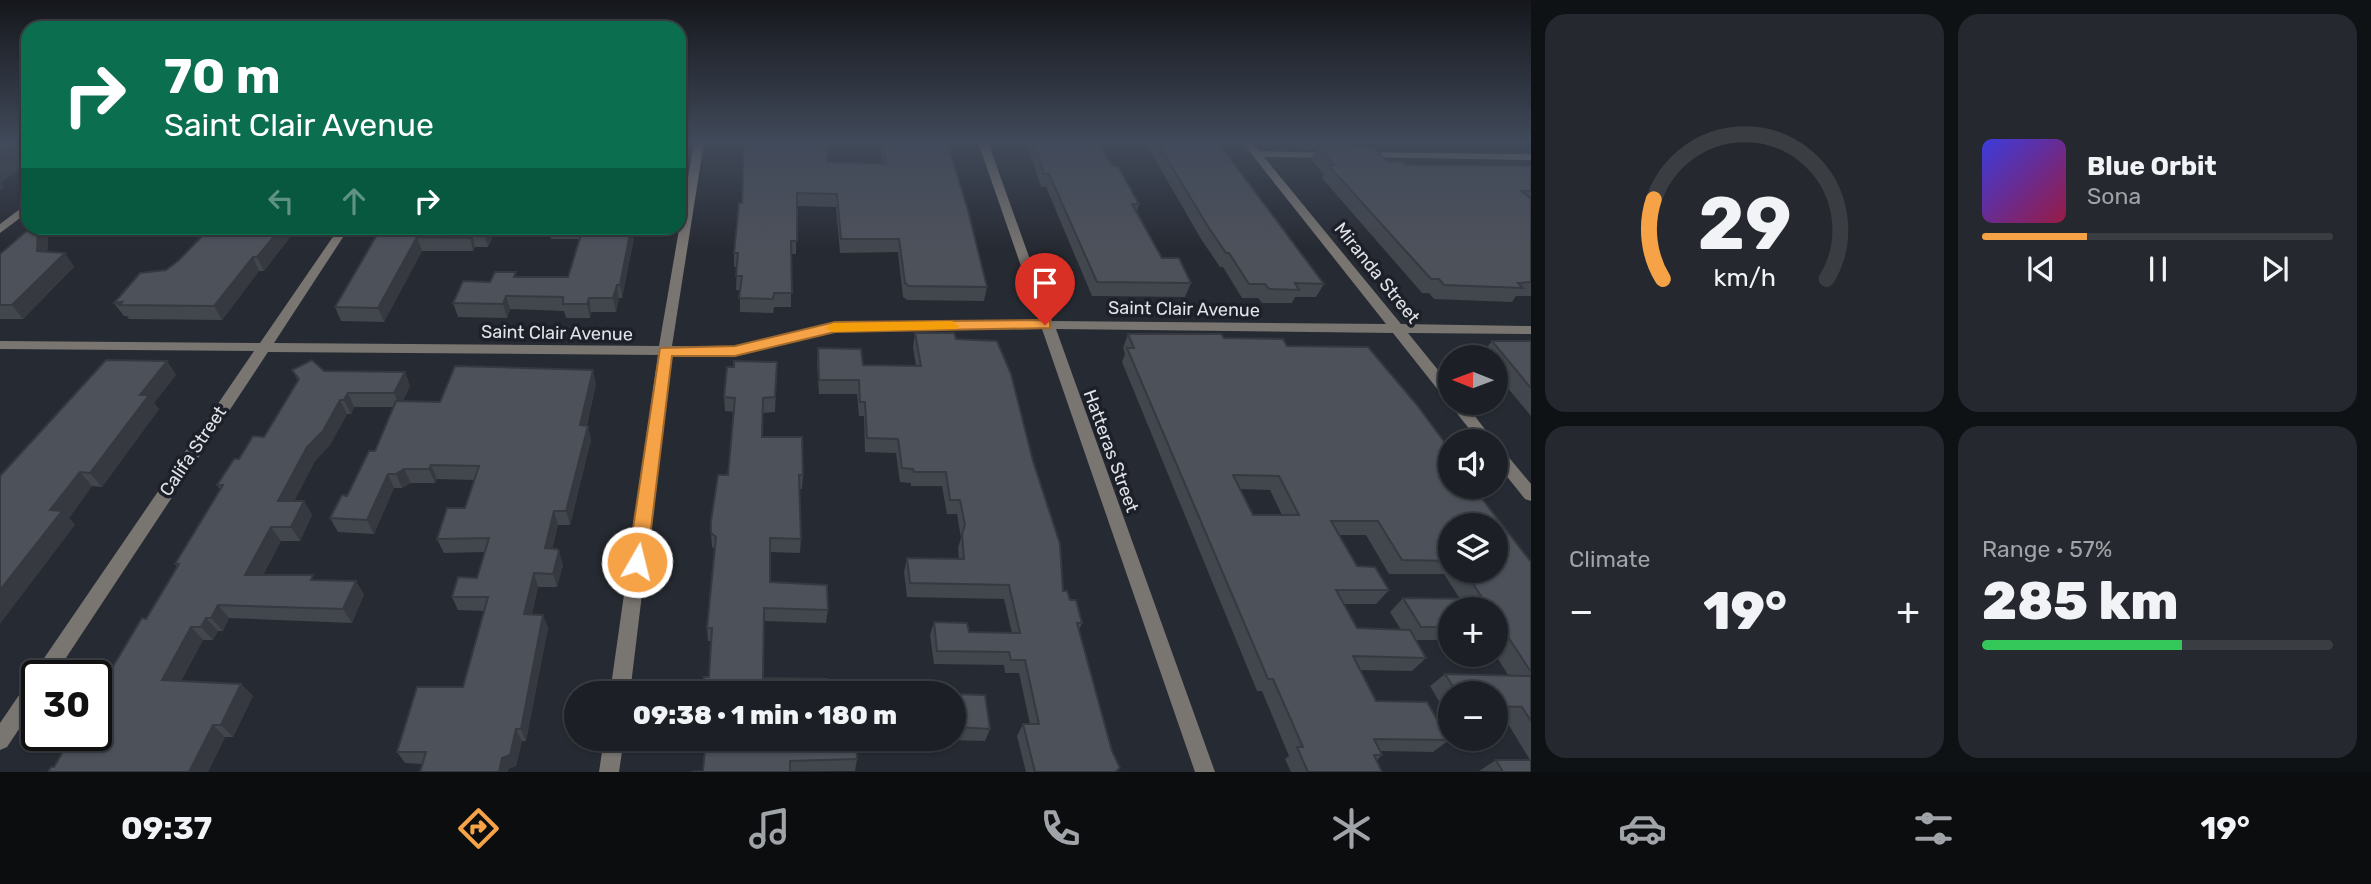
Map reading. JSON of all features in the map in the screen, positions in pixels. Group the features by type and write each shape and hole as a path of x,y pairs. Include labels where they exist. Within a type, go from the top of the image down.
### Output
{"street":[{"path":"686,222 693,178"},
{"name":"Hatteras Street","path":"995,178 1205,772"},
{"name":"Miranda Street","path":"1275,178 1438,380"},
{"path":"0,230 21,212"},
{"name":"Califa Street","path":"54,660 339,235"},
{"path":"622,681 665,351 684,235"},
{"name":"Saint Clair Avenue","path":"0,345 735,351 835,327 1045,325 1531,330"},
{"path":"1466,415 1477,429"},
{"path":"1508,467 1531,495"},
{"path":"0,740 21,709"},
{"path":"609,772 612,751"}],"building":[{"path":"743,178 958,178 987,287 909,286 905,283 899,239 841,239 837,194 797,193 797,241 791,241 792,293 774,293 773,299 739,298 742,276 736,276 738,253 734,253 739,203 742,203"},
{"path":"1051,178 1125,178 1139,204 1132,204 1162,258 1179,258 1191,283 1097,282"},
{"path":"1179,178 1245,178 1324,284 1295,283 1299,290 1269,289 1265,284 1249,284 1207,225"},
{"path":"1340,178 1531,178 1531,191 1522,191 1531,199 1531,282 1518,283 1523,288 1444,285 1439,279 1431,279"},
{"path":"22,235 38,235 37,251 65,253 12,305 0,305 0,254"},
{"path":"203,235 275,235 257,257 253,257 214,306 114,303 140,273 166,270"},
{"path":"377,235 471,235 470,238 417,237 378,308 335,307"},
{"path":"581,235 630,235 620,285 617,285 613,298 589,298 587,304 563,304 563,297 506,296 503,304 453,303 463,281 490,282 495,272 516,272 514,277 568,277"},
{"path":"915,333 954,333 956,339 997,341 1011,374 1033,461 1060,544 1063,591 1067,591 1070,600 1076,600 1082,623 1077,623 1112,751 1120,768 1115,772 1035,772 1023,724 1039,724 1025,660 1011,660 1009,652 937,651 934,622 967,623 969,632 1020,633 1009,585 910,583 907,558 964,559 962,534 965,525 960,500 950,500 946,472 914,472 913,469 902,468 898,439 867,438 865,402 860,402 859,380 819,380 818,348 861,349 863,365 921,366"},
{"path":"1128,334 1221,334 1224,338 1283,339 1287,346 1368,347 1417,405 1438,433 1438,499 1482,499 1493,513 1438,513 1438,561 1402,560 1378,521 1331,521 1357,566 1375,567 1389,590 1336,590 1357,628 1410,630 1426,658 1353,656 1376,701 1427,702 1438,721 1438,740 1374,739 1382,755 1374,755 1382,772 1308,772 1297,747 1303,747 1273,679 1268,679 1127,348 1134,348","holes":["1233,475 1279,476 1299,515 1253,515"]},
{"path":"1492,341 1531,341 1531,388 1508,360 1508,345 1495,345"},
{"path":"106,360 167,361 140,395 149,395 90,473 80,472 50,510 62,511 0,590 0,476"},
{"path":"312,360 324,371 405,372 394,393 348,393 344,400 340,400 323,431 307,447 278,501 304,501 291,527 271,527 245,575 313,575 311,580 356,581 343,609 218,605 211,618 206,618 201,627 191,627 162,680 241,684 221,725 213,725 189,772 48,772 64,751 112,751 112,668 179,564 175,564 223,485 217,485 234,459 239,459 253,436 264,437 299,379 292,370"},
{"path":"734,361 777,362 775,397 763,398 762,437 802,437 803,475 799,475 801,539 770,538 770,582 827,585 828,610 764,608 763,678 827,681 704,681 704,677 709,677 712,628 707,628 716,537 711,533 711,521 718,475 728,475 735,398 724,397 727,367 734,367"},
{"path":"455,366 593,370 580,425 588,426 566,511 554,511 545,548 559,551 553,574 534,573 524,614 543,615 521,729 516,729 510,755 502,758 499,772 420,772 426,752 397,752 417,687 463,687 488,597 452,597 458,577 477,578 489,538 437,539 447,508 465,508 479,466 431,465 429,469 404,469 396,474 388,474 367,520 330,518 342,495 347,496 369,451 375,451 396,401 440,402"},
{"path":"1508,532 1531,562 1531,672 1508,637 1508,597 1482,597 1473,583 1508,583"},
{"path":"1403,598 1438,598 1438,627 1421,627"},
{"path":"1445,674 1531,676 1531,721 1522,707 1508,706 1508,681 1449,681"},
{"path":"966,694 985,695 990,729 966,728"},
{"path":"705,751 857,751 857,759 790,761 790,772 691,772 703,771"},
{"path":"1496,760 1531,760 1531,772 1503,772"}],"slow traffic":[{"path":"833,328 952,326"}],"route":[{"path":"637,562 665,351 735,351 835,327 1045,325"}]}
